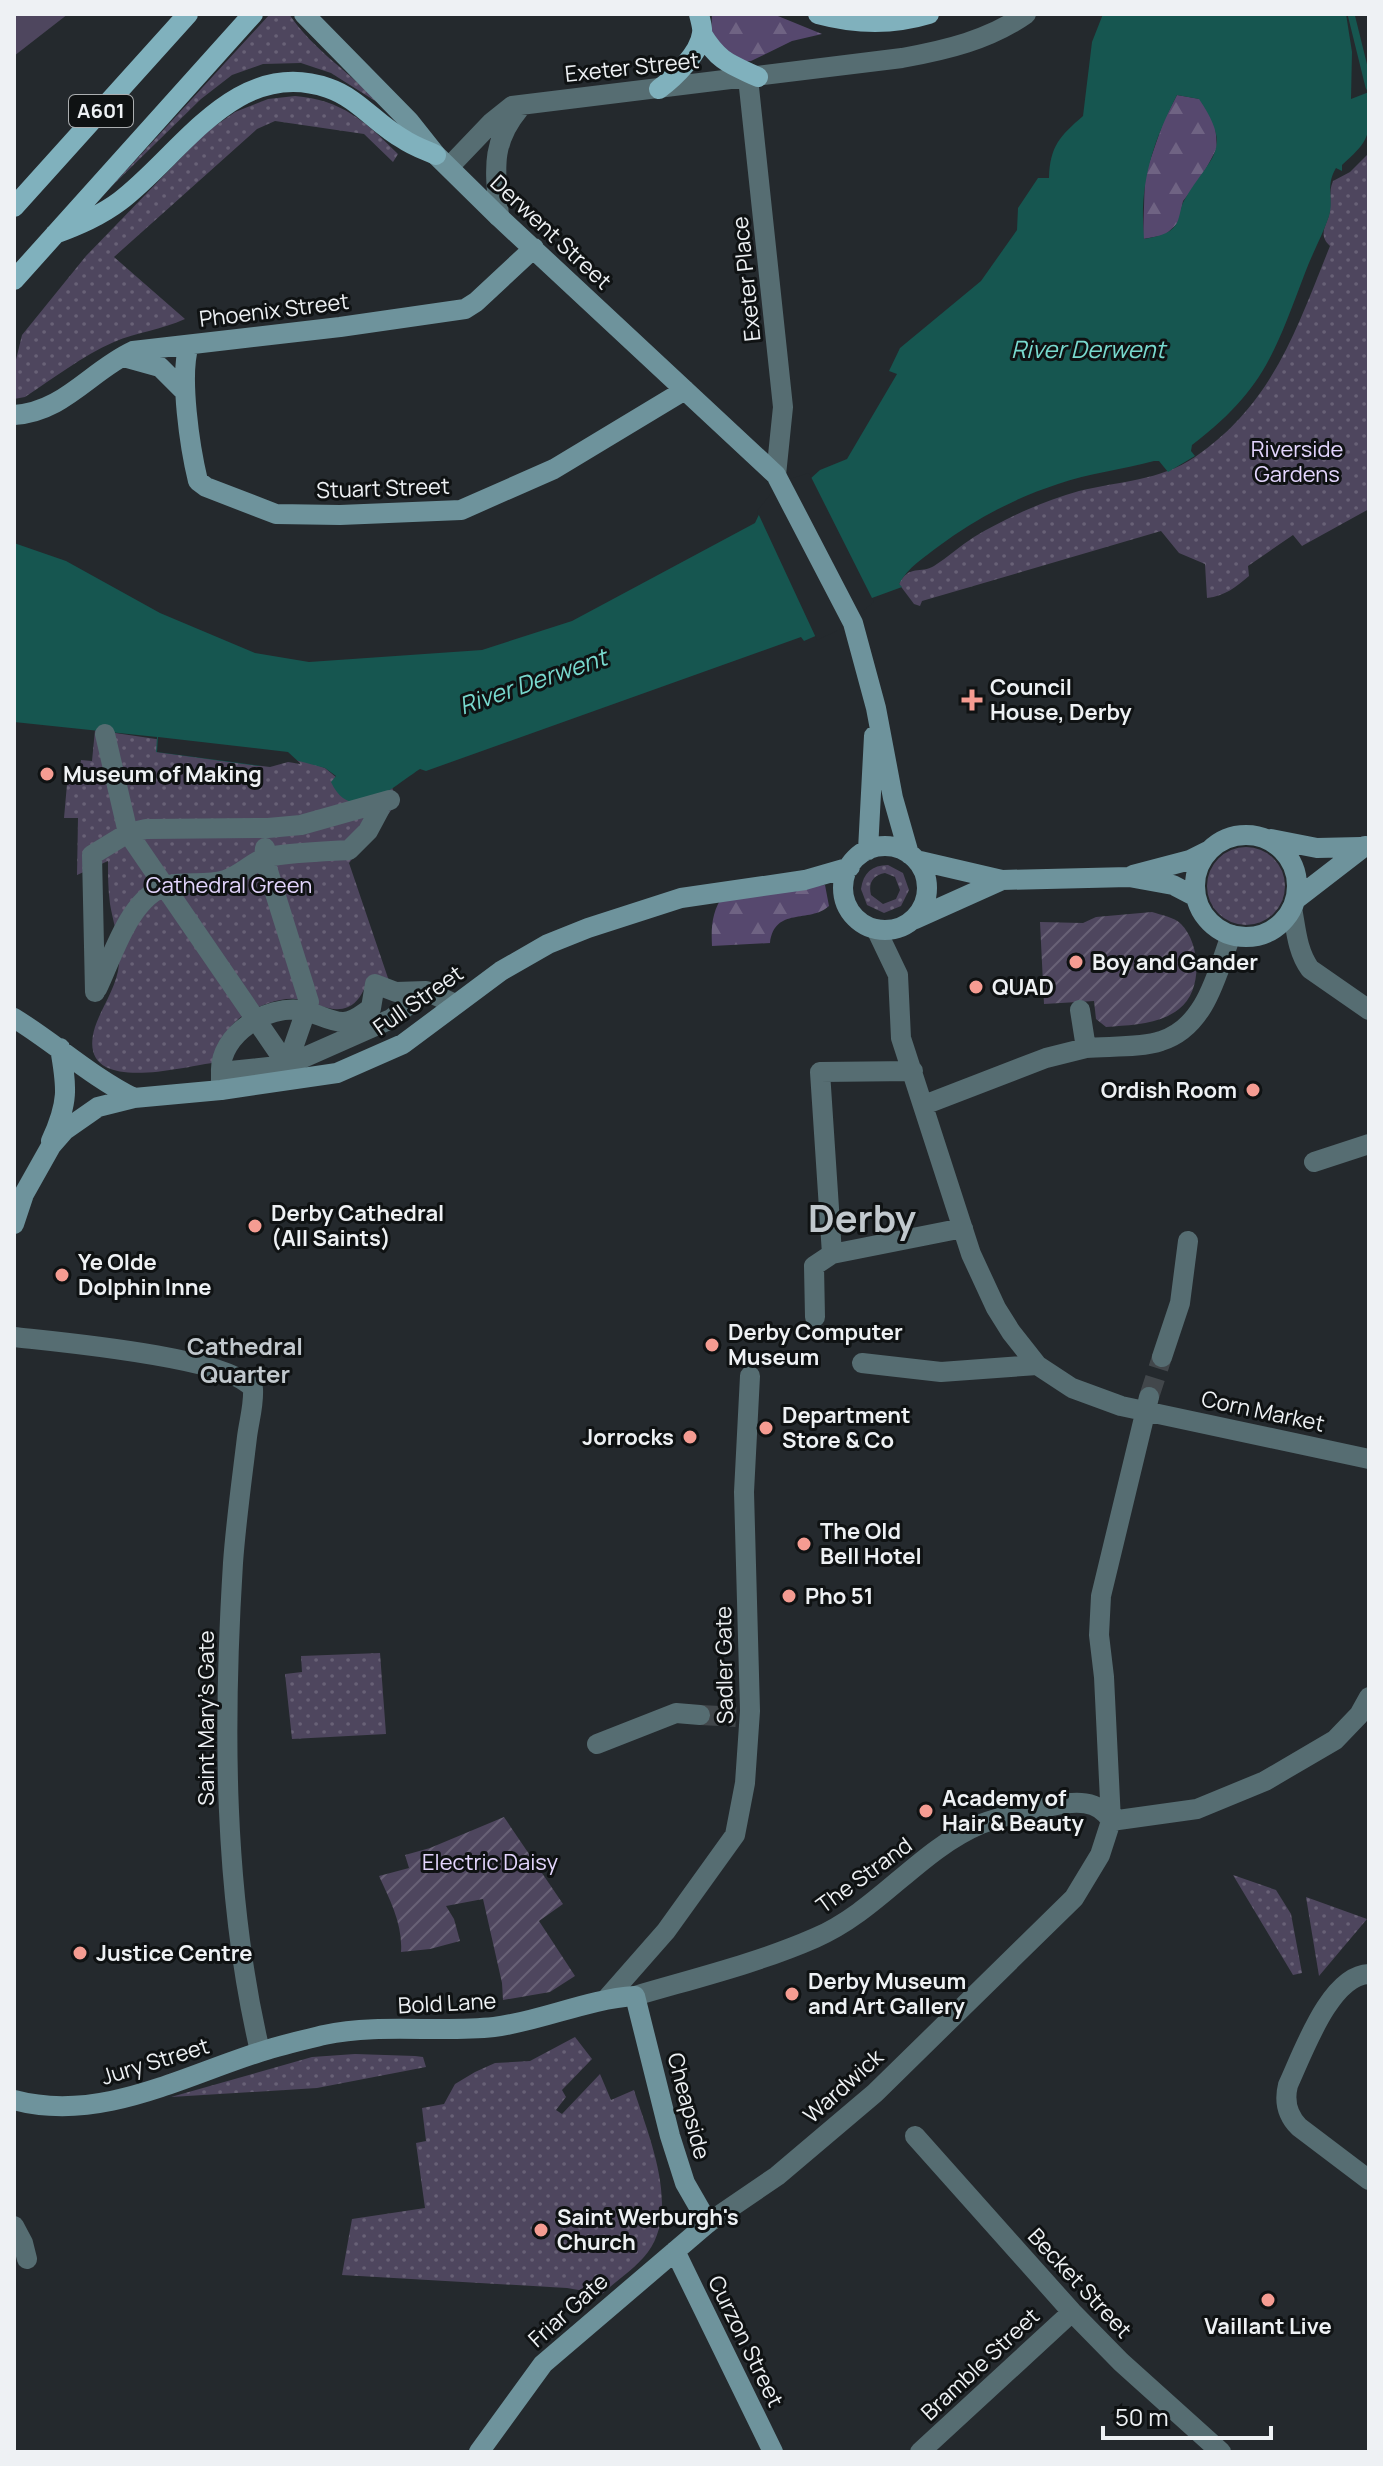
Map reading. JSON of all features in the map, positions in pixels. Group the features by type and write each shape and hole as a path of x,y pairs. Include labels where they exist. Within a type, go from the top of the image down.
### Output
{"main road":[{"name":"A601","path":"14,207 188,14"},
{"name":"A601","path":"14,280 253,14"},
{"path":"818,14 840,20 876,22 929,14"},
{"path":"701,24 714,53 726,64 753,78"},
{"path":"659,89 676,77 701,24"},
{"path":"55,234 89,221 121,201 198,126 229,102 272,85 303,83 340,93 402,139 442,161"}],"street":[{"name":"Derwent Street","path":"304,14 499,217 779,480 853,623 876,708 893,798 912,857 925,876 927,894 913,920"},
{"name":"Exeter Street","path":"442,161 512,106 753,78 930,53 987,35 1026,14"},
{"name":"Exeter Place","path":"753,78 765,238 783,407 779,480"},
{"path":"499,217 495,159 504,129 522,106"},
{"name":"Phoenix Street","path":"14,415 51,407 120,357 145,348 465,309 534,248"},
{"name":"Stuart Street","path":"189,345 185,392 198,481 276,514 461,510 554,469 685,390"},
{"path":"120,357 160,367 185,392"},
{"name":"Derwent Street","path":"868,850 876,708"},
{"path":"105,734 128,833 257,1019 289,1073"},
{"path":"389,800 368,831 346,843 264,858 241,874 227,879 166,886 133,911 95,992 92,855 128,833 146,829 301,825 389,800"},
{"path":"337,814 346,843"},
{"path":"268,828 264,858 309,1002 289,1073"},
{"path":"1129,877 1190,860 1220,841 1239,834 1254,834 1317,848 1365,845"},
{"path":"1268,839 1283,850 1293,864 1297,881 1294,904 1297,939 1303,959 1310,969 1369,1010"},
{"path":"1208,851 1195,877 1196,897 1210,922 1231,935 1247,937 1265,934 1284,920 1294,904 1365,845"},
{"path":"1002,880 898,928 876,929 860,922 847,906 844,886 856,858 868,850 889,847 912,857 1002,880 1129,877 1173,885 1196,897"},
{"name":"Full Street","path":"14,1224 24,1194 44,1156 65,1130 98,1107 221,1081 289,1073 337,1073 403,1044 501,971 536,951 588,928 681,898 805,880 850,867"},
{"path":"876,929 898,975 901,1038 963,1228 996,1308 1037,1365"},
{"path":"923,1101 1046,1058 1086,1048 1161,1041 1183,1029 1202,1008 1231,935"},
{"path":"221,1081 221,1063 243,1029 278,1010 307,1011 339,1022 352,1021 371,1008 375,984 396,992 426,991 455,1004"},
{"path":"289,1073 331,1045 391,1019 426,991"},
{"path":"1080,1010 1086,1048"},
{"path":"14,1018 102,1081 134,1098"},
{"path":"331,1045 337,1073"},
{"path":"44,1156 65,1102 64,1052"},
{"path":"832,1254 820,1072 913,1071"},
{"path":"1314,1162 1369,1144"},
{"path":"815,1317 814,1266 832,1254 963,1228"},
{"path":"1162,1357 1180,1303 1188,1241"},
{"name":"Saint Mary's Gate","path":"14,1337 184,1361 233,1374 249,1384 253,1393 236,1528 231,1604 229,1798 238,1928 260,2051"},
{"path":"862,1363 941,1372 1037,1365"},
{"name":"Corn Market","path":"1037,1365 1080,1392 1121,1406 1148,1405 1369,1459"},
{"name":"Sadler Gate","path":"608,1997 666,1931 735,1835 745,1783 744,1492 750,1376"},
{"path":"1148,1405 1101,1596 1099,1635 1111,1821 1197,1809 1265,1781 1335,1740 1353,1723 1369,1697"},
{"path":"597,1744 676,1713 700,1715"},
{"name":"The Strand","path":"635,1996 759,1959 817,1937 865,1909 944,1846 979,1825 1006,1816 1078,1802 1106,1811 1111,1821"},
{"name":"Wardwick","path":"708,2223 777,2176 875,2093 976,1996 1074,1898 1100,1855 1111,1821"},
{"path":"1369,1974 1360,1974 1341,1986 1332,1997 1288,2085 1287,2107 1299,2127 1369,2180"},
{"name":"Bold Lane","path":"260,2051 344,2033 494,2027 563,2012 608,1997 635,1996"},
{"name":"Cheapside","path":"635,1996 685,2183 708,2223"},
{"name":"Jury Street","path":"14,2100 58,2106 109,2102 141,2094 260,2051"},
{"name":"Becket Street","path":"915,2136 1072,2312 1209,2448"},
{"name":"Friar Gate","path":"479,2452 543,2364 708,2223"},
{"path":"14,2226 27,2259"},
{"name":"Curzon Street","path":"675,2251 773,2452"},
{"name":"Bramble Street","path":"920,2452 1072,2312"}],"green space":[{"path":"14,14 68,14 14,56"},
{"path":"270,14 289,14 321,50 380,104 331,73 301,63 263,64 232,75 201,99 111,187"},
{"path":"712,14 773,14 822,34 792,41 751,61 739,62 711,37"},
{"path":"1177,95 1200,99 1215,123 1217,148 1200,180 1183,201 1179,222 1165,235 1143,239 1145,175 1164,120"},
{"path":"295,96 340,107 375,132 398,154 393,162 364,134 275,121 257,129 114,257 185,319 114,342 25,397 14,399 14,368 22,335 86,256 205,133 235,112 268,99"},
{"name":"Riverside Gardens","path":"1369,153 1369,509 1302,546 1293,535 1248,566 1249,576 1239,584 1213,597 1207,598 1205,564 1179,553 1161,531 922,601 920,606 914,604 899,584 903,578 911,572 934,566 986,530 1065,495 1167,471 1195,457 1222,436 1263,389 1306,306 1330,246 1324,234 1333,181 1350,172"},
{"name":"Cathedral Green","path":"95,730 306,761 325,768 367,803 392,787 397,803 349,863 389,981 367,984 354,1003 343,1009 292,999 257,1008 232,1025 212,1063 132,1073 114,1070 100,1062 93,1049 95,1027 115,981 119,957 109,899 108,861 77,875 78,818 64,818 67,784 78,784 81,760 92,761"},
{"path":"1246,847 1261,850 1273,859 1282,871 1285,886 1282,901 1273,913 1261,922 1246,925 1231,922 1219,913 1210,901 1207,886 1210,871 1219,859 1231,850"},
{"path":"888,865 903,873 909,890 901,906 884,913 867,905 861,889 869,871","holes":["885,873 895,877 900,890 896,899 883,904 871,895 870,887 875,878"]},
{"path":"825,885 829,906 779,924 770,943 712,946 713,919 724,894"},
{"path":"1152,912 1181,924 1192,943 1195,979 1187,1001 1179,1009 1153,1021 1106,1027 1096,1019 1094,1001 1044,1004 1040,922 1083,923 1096,917"},
{"path":"380,1653 386,1734 292,1739 285,1674 302,1672 301,1656"},
{"name":"Electric Daisy","path":"504,1817 563,1904 539,1921 575,1976 550,1992 503,2000 483,1899 446,1906 454,1919 460,1941 401,1952 398,1922 379,1876 409,1868 405,1855 430,1848"},
{"path":"1233,1875 1276,1890 1291,1914 1302,1973 1293,1975"},
{"path":"1306,1897 1367,1919 1319,1976"},
{"path":"575,2037 592,2059 562,2090 566,2097 556,2110 562,2114 600,2074 611,2100 634,2090 653,2150 662,2194 661,2215 657,2234 638,2263 602,2294 567,2288 342,2275 352,2219 425,2208 416,2143 426,2141 422,2108 444,2104 455,2084 475,2072 495,2063 530,2061"},
{"path":"355,2054 423,2057 426,2067 317,2088 171,2097 312,2057"}],"water":[{"name":"River Derwent","path":"1103,14 1346,14 1352,52 1351,99 1369,92 1368,133 1360,148 1342,165 1342,171 1336,168 1330,187 1329,216 1275,349 1236,406 1192,445 1191,451 1195,456 1168,472 1159,461 1154,461 1070,480 1026,496 953,536 902,578 899,584 902,587 872,598 836,627 804,641 801,637 426,771 420,769 385,793 361,802 350,801 340,795 331,782 336,776 325,768 288,758 258,766 156,752 157,737 14,722 14,543 66,561 160,613 255,653 309,662 482,650 572,621 755,523 763,506 820,470 847,459 897,374 889,371 900,348 981,281 1017,230 1018,208 1038,178 1049,178 1058,142 1083,116 1092,42","holes":["1177,95 1199,99 1215,130 1215,152 1184,201 1174,227 1166,233 1144,239 1146,182 1161,130"]}],"pier":[{"path":"809,473 874,602 839,630 817,640 757,511 780,482"},
{"path":"158,737 288,752 301,764 288,762 270,767 157,752"}],"waterway":[{"path":"1351,14 1369,87"}],"tunnel":[{"path":"1149,1397 1162,1357"},
{"path":"700,1715 736,1717"}],"place":[{"name":"Council House, Derby","path":"972,700"},
{"name":"Museum of Making","path":"47,774"},
{"name":"Boy and Gander","path":"1076,962"},
{"name":"QUAD","path":"976,987"},
{"name":"Ordish Room","path":"1253,1090"},
{"name":"Derby Cathedral (All Saints)","path":"255,1226"},
{"name":"Ye Olde Dolphin Inne","path":"62,1275"},
{"name":"Derby Computer Museum","path":"712,1345"},
{"name":"Department Store & Co","path":"766,1428"},
{"name":"Jorrocks","path":"690,1437"},
{"name":"The Old Bell Hotel","path":"804,1544"},
{"name":"Pho 51","path":"789,1596"},
{"name":"Academy of Hair & Beauty","path":"926,1811"},
{"name":"Justice Centre","path":"80,1953"},
{"name":"Derby Museum and Art Gallery","path":"792,1994"},
{"name":"Saint Werburgh's Church","path":"541,2230"},
{"name":"Vaillant Live","path":"1268,2300"}],"district":[{"name":"Derby","path":"862,1219"},
{"name":"Cathedral Quarter","path":"245,1361"}]}
